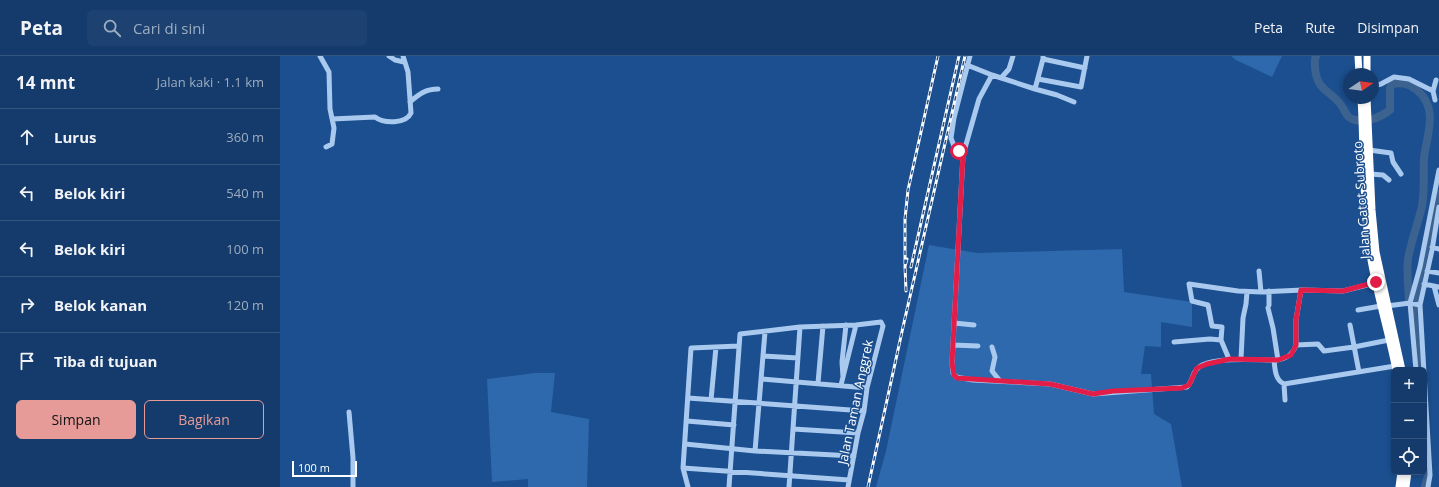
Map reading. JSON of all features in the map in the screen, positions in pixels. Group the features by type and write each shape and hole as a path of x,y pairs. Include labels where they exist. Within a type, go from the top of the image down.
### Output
{"highway":[{"path":"1358,56 1359,68"},
{"path":"1367,56 1367,68"},
{"name":"Jalan Gatot Subroto","path":"1363,104 1365,132 1366,213 1369,245 1376,282 1401,367"},
{"name":"Jalan Gatot Subroto","path":"1364,108 1365,104"},
{"name":"Jalan Gatot Subroto","path":"1365,132 1369,150 1376,252 1389,340 1395,367"},
{"path":"1399,487 1401,475"},
{"path":"1406,487 1408,475"}],"street":[{"path":"320,56 328,69 330,109 334,128 332,144 326,147"},
{"path":"332,119 375,117 379,120 388,122 409,118 411,113 408,76 404,59 395,60 389,56"},
{"path":"963,155 954,146 951,138 954,118 970,56"},
{"path":"1001,78 1008,69 1013,56"},
{"path":"1038,79 1081,87 1087,56"},
{"path":"1035,89 1043,58 1085,68"},
{"path":"967,65 992,75 1057,95 1074,102"},
{"path":"992,75 979,99 963,155 952,370 956,377 1050,384 1093,394 1113,391 1182,388 1189,385 1199,367 1230,359 1276,360 1291,355 1296,345 1296,320 1301,290"},
{"path":"1379,84 1394,76 1409,79 1433,91"},
{"path":"1435,100 1433,91 1436,80"},
{"path":"410,102 422,92 431,89 438,89"},
{"path":"1369,150 1391,153 1393,162 1401,174"},
{"path":"1423,367 1422,348 1415,304 1424,284 1432,247 1432,229 1439,170"},
{"path":"1370,174 1383,175 1389,180"},
{"path":"1416,367 1415,304 1432,229 1439,207"},
{"path":"1432,247 1439,249"},
{"path":"1259,271 1261,292"},
{"path":"1427,271 1439,273"},
{"path":"1230,359 1222,340 1222,328 1212,326 1208,305 1192,301 1189,284 1247,292 1269,292 1301,290 1343,291 1376,282"},
{"path":"1424,284 1436,287 1439,305"},
{"path":"1241,359 1243,318 1247,292"},
{"path":"1269,292 1269,307 1277,377 1281,383 1284,384 1391,368"},
{"path":"1358,310 1384,306 1415,304"},
{"name":"Jalan Taman Anggrek","path":"848,487 858,433 864,411 867,388 883,326 881,322 856,325"},
{"path":"954,323 974,325"},
{"path":"842,386 842,362 846,325"},
{"path":"729,487 740,334 800,327 856,325 846,372 843,378"},
{"path":"1350,325 1359,372"},
{"path":"818,384 823,326"},
{"path":"788,487 800,327"},
{"path":"755,451 765,332"},
{"path":"1174,342 1210,339 1222,340"},
{"path":"1296,345 1318,344 1324,351 1389,340"},
{"path":"953,345 978,346"},
{"path":"688,487 683,468 691,348 739,346"},
{"path":"711,400 716,347"},
{"path":"992,347 995,357 992,371 1000,381"},
{"path":"763,356 798,358"},
{"path":"761,379 867,388"},
{"path":"1284,384 1285,400"},
{"path":"688,398 864,411"},
{"path":"1426,403 1430,475 1428,487"},
{"path":"349,412 353,458 353,487"},
{"path":"686,421 734,425"},
{"path":"793,429 858,433"},
{"path":"685,444 755,451 854,456"},
{"path":"683,468 849,480"}],"shaded area":[{"path":"1231,56 1282,56 1272,77 1236,60"},
{"path":"929,245 977,253 1122,249 1124,292 1192,302 1192,327 1161,322 1161,347 1145,346 1141,374 1151,374 1154,414 1171,424 1182,487 876,487 886,451"},
{"path":"535,373 555,373 551,412 589,419 587,487 528,487 528,479 492,482 487,379"}],"waterway":[{"path":"1316,56 1315,68 1318,81 1321,86 1337,100 1348,116 1352,119 1360,121 1369,120 1390,110 1390,88 1392,84 1403,83 1411,86 1424,97 1428,105 1430,122 1424,158 1423,200 1407,264 1409,302"},
{"path":"1420,367 1415,312 1416,300 1439,192"},
{"path":"1423,487 1427,475"}],"railway":[{"path":"905,264 905,219 908,190 938,56"},
{"path":"911,267 959,56"},
{"path":"868,487 965,56"},
{"path":"906,291 905,266 907,259"}],"route":[{"path":"959,151 963,155 952,363 952,370 957,378 1050,384 1093,394 1113,391 1182,388 1189,385 1197,368 1207,364 1230,359 1278,360 1291,355 1296,345 1296,320 1301,290 1343,291 1376,282"}]}
